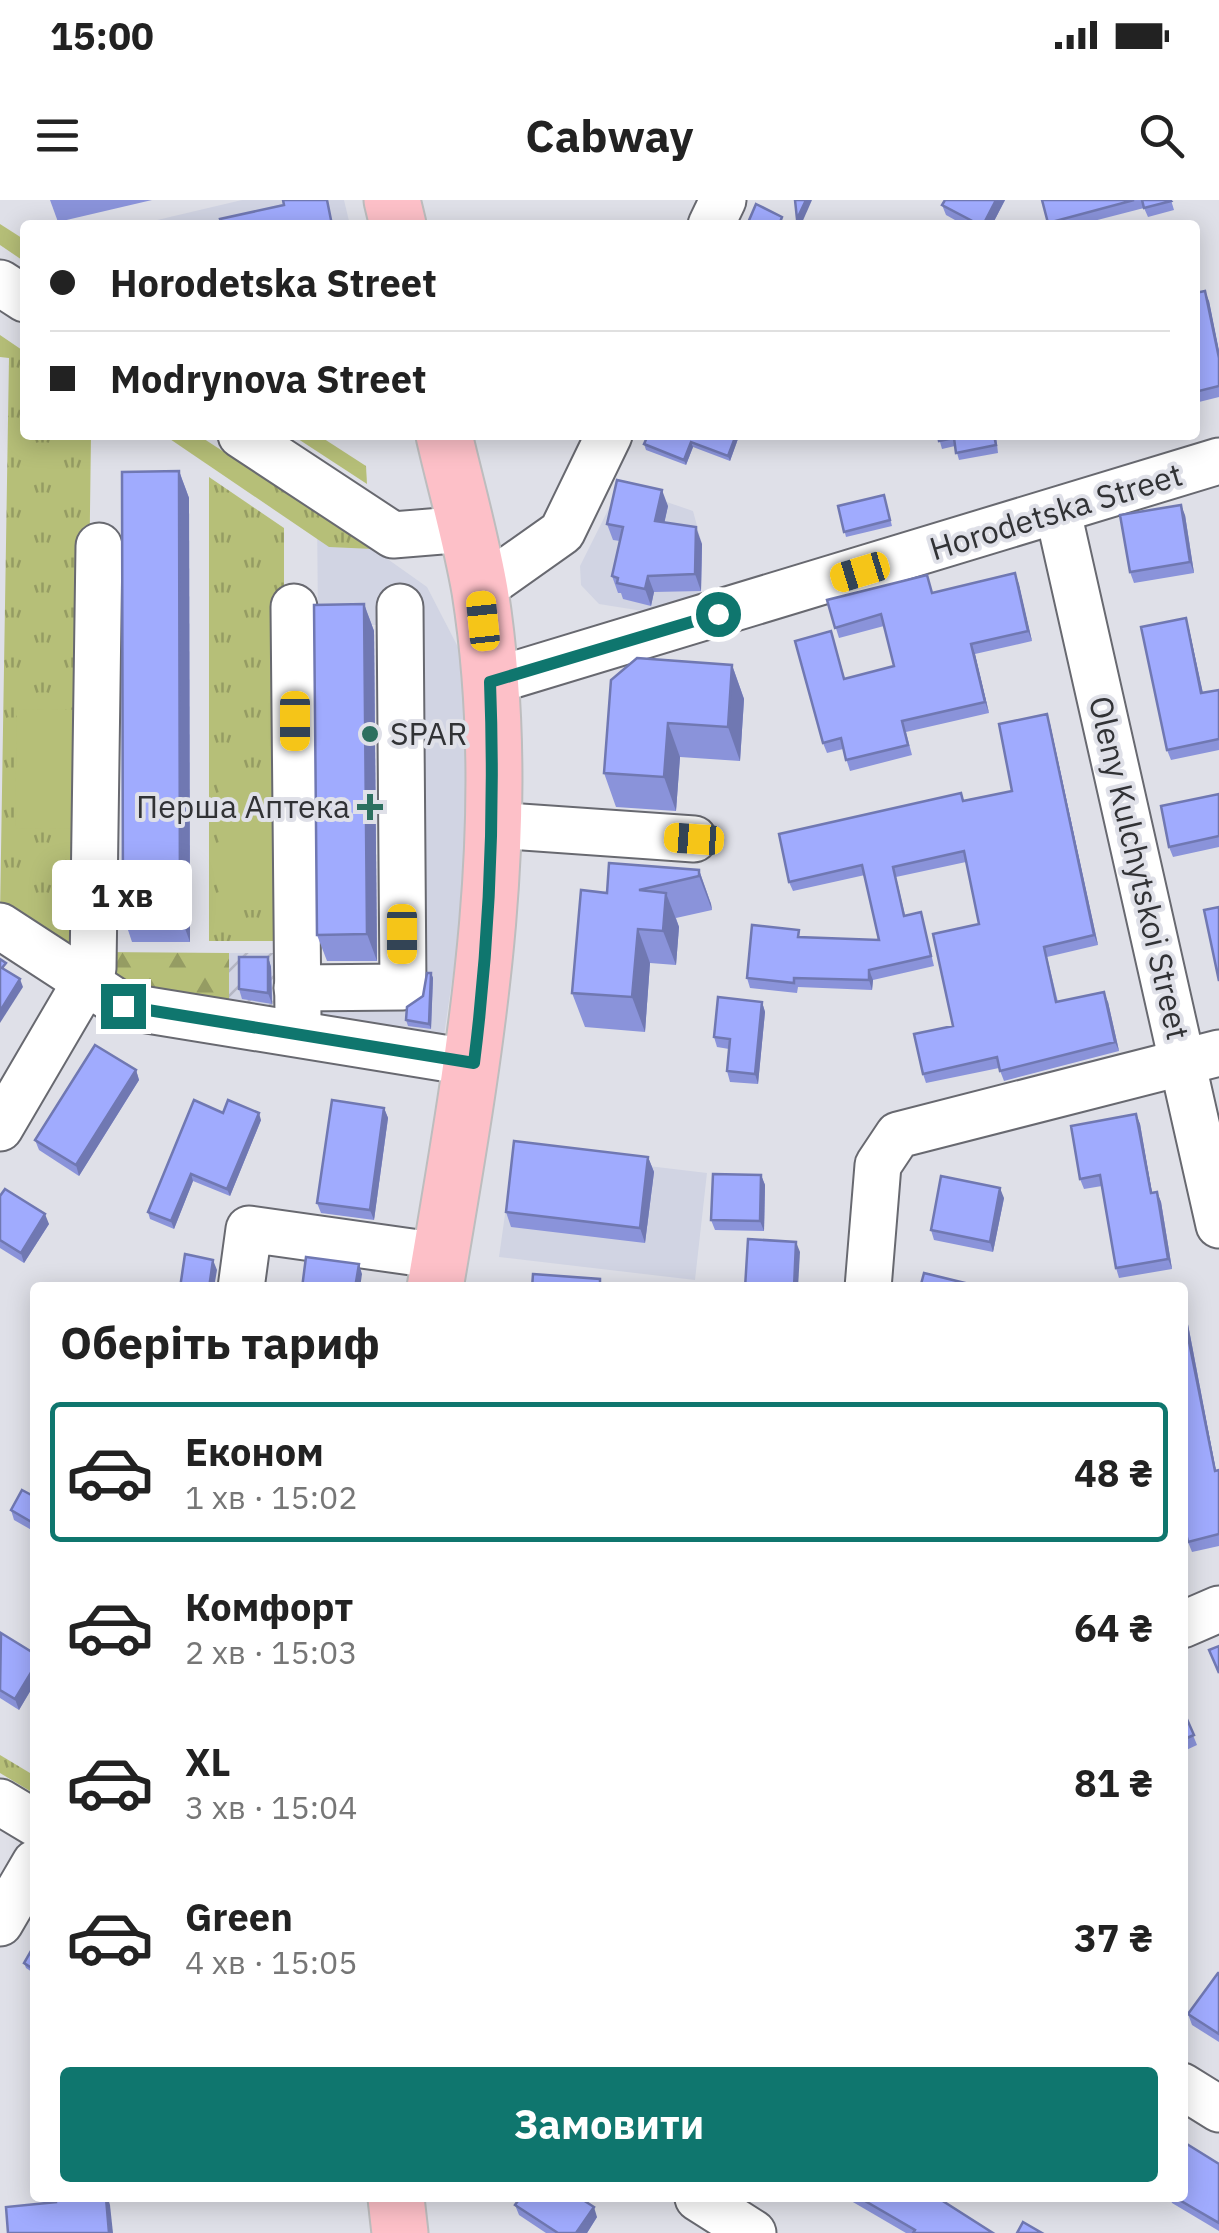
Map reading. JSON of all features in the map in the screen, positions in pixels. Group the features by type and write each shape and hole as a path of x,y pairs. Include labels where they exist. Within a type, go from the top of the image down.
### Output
{"main road":[{"path":"438,1272 474,1063 490,932 494,825 490,682 480,590 445,440"},
{"path":"396,2202 400,2233"}],"street":[{"path":"248,440 392,536 466,529"},
{"path":"480,590 562,532 607,440"},
{"name":"Horodetska Street","path":"490,682 1219,462"},
{"name":"Oleny Kulchytskoi Street","path":"1058,512 1201,1057 1219,1225"},
{"path":"0,1128 93,968 99,546"},
{"path":"294,606 298,1036"},
{"path":"298,988 402,987 400,607"},
{"path":"494,825 694,839"},
{"path":"0,926 123,1006 474,1063"},
{"path":"868,1282 878,1165 898,1135 1201,1057"},
{"path":"242,1282 249,1229 438,1272"},
{"path":"1188,1623 1219,1610"},
{"path":"0,1802 30,1820"},
{"path":"0,1923 30,1872"},
{"path":"1188,2090 1219,2109"},
{"path":"704,2202 753,2233"}],"shaded area":[{"path":"242,200 344,200 349,220 157,220"},
{"path":"620,486 693,511 702,544 701,592 691,601 649,612 599,604 581,585 580,566"},
{"path":"317,509 427,587 459,649 466,699 467,787 459,933 442,1049 321,1030 321,973 389,973 387,625 318,625"},
{"path":"229,953 286,953 286,1024 229,1015"},
{"path":"514,1150 707,1173 695,1280 499,1257"}],"green space":[{"path":"0,224 20,237 20,259 0,245"},
{"path":"0,335 20,349 20,440 91,440 84,970 0,915 9,358 0,357"},
{"path":"171,440 206,440 373,549 329,547"},
{"path":"300,440 326,440 366,466 367,484"},
{"path":"209,477 284,528 284,941 209,941"},
{"path":"17,709 78,710 76,829 15,828"},
{"path":"219,777 276,777 276,910 219,910"},
{"path":"101,952 229,953 229,1015 126,998"},
{"path":"0,1755 30,1773 30,1791 0,1773"}],"building":[{"path":"283,200 327,200 331,220 220,219 284,205"},
{"path":"795,200 806,200 797,219"},
{"path":"945,200 996,200 986,220 970,220 942,205"},
{"path":"1042,200 1134,200 1059,220 1047,220"},
{"path":"1142,200 1170,200 1171,201 1144,208"},
{"path":"756,204 782,217 781,220 749,220"},
{"path":"1205,291 1219,358 1219,386 1200,391 1200,292"},
{"path":"646,440 734,440 728,456 691,442 684,460 644,444"},
{"path":"954,440 995,440 996,445 956,453"},
{"path":"179,471 180,915 123,915 122,472"},
{"path":"617,480 662,490 655,521 696,527 695,574 648,576 645,589 617,583 618,578 612,576 623,527 607,524"},
{"path":"884,495 890,520 844,532 838,506"},
{"path":"1181,505 1190,562 1130,572 1120,515"},
{"path":"1015,573 1028,631 971,644 985,702 902,721 908,745 846,760 841,738 823,743 795,641 831,631 844,679 894,666 881,614 835,628 827,600 927,575 932,593"},
{"path":"364,604 367,934 317,935 314,605"},
{"path":"1186,618 1201,693 1219,690 1219,739 1167,750 1141,627"},
{"path":"637,658 732,665 728,727 668,723 664,777 604,773 611,680"},
{"path":"1047,714 1094,935 1044,947 1056,1002 1104,992 1115,1042 1000,1071 997,1057 923,1074 914,1034 953,1026 933,934 979,924 964,851 893,867 904,916 921,912 931,956 869,970 869,980 794,978 794,983 747,978 752,925 799,930 798,937 879,940 862,865 789,882 779,834 961,793 963,801 1012,791 999,724"},
{"path":"1219,794 1219,836 1169,847 1161,806"},
{"path":"609,863 699,870 699,876 639,890 666,893 663,931 638,929 632,997 572,993 581,890 607,893"},
{"path":"1219,907 1219,981 1204,910"},
{"path":"239,957 268,957 268,993 239,989"},
{"path":"0,959 6,963 2,968 20,979 0,1011"},
{"path":"427,973 431,973 429,1024 406,1020 407,1007 423,996"},
{"path":"718,997 762,1002 755,1074 727,1071 730,1039 714,1037"},
{"path":"95,1045 136,1070 76,1165 35,1140"},
{"path":"194,1100 223,1113 228,1100 259,1113 227,1189 191,1174 171,1221 148,1212"},
{"path":"332,1100 384,1108 370,1210 317,1203"},
{"path":"1136,1114 1151,1193 1157,1192 1168,1259 1116,1268 1100,1175 1080,1179 1071,1126"},
{"path":"514,1141 648,1157 640,1228 506,1212"},
{"path":"713,1174 761,1175 760,1221 711,1220"},
{"path":"941,1176 1000,1188 990,1242 931,1230"},
{"path":"5,1189 45,1214 21,1253 0,1240 0,1196"},
{"path":"748,1239 796,1242 794,1282 745,1282"},
{"path":"185,1254 213,1260 210,1282 181,1282"},
{"path":"306,1257 359,1264 356,1282 303,1282"},
{"path":"924,1273 961,1282 922,1282"},
{"path":"533,1274 600,1279 600,1282 532,1282"},
{"path":"1188,1337 1215,1471 1219,1470 1219,1534 1188,1542"},
{"path":"22,1490 30,1494 30,1521 11,1510"},
{"path":"1,1633 30,1651 30,1674 15,1699 0,1690"},
{"path":"1219,1646 1219,1673 1209,1650"},
{"path":"1219,1973 1219,2034 1188,2014"},
{"path":"1188,2145 1219,2164 1219,2223 1183,2202 1188,2202"},
{"path":"106,2202 109,2233 8,2233 6,2207"},
{"path":"586,2202 594,2207 576,2233 558,2233 515,2205"},
{"path":"867,2202 944,2202 993,2233 913,2233 915,2230"},
{"path":"1023,2222 1042,2233 1017,2233"}],"place":[{"name":"SPAR","path":"370,734"},
{"name":"Перша Аптека","path":"370,807"}],"route":[{"path":"123,1006 474,1063 490,932 495,788 490,682 718,614"}]}
